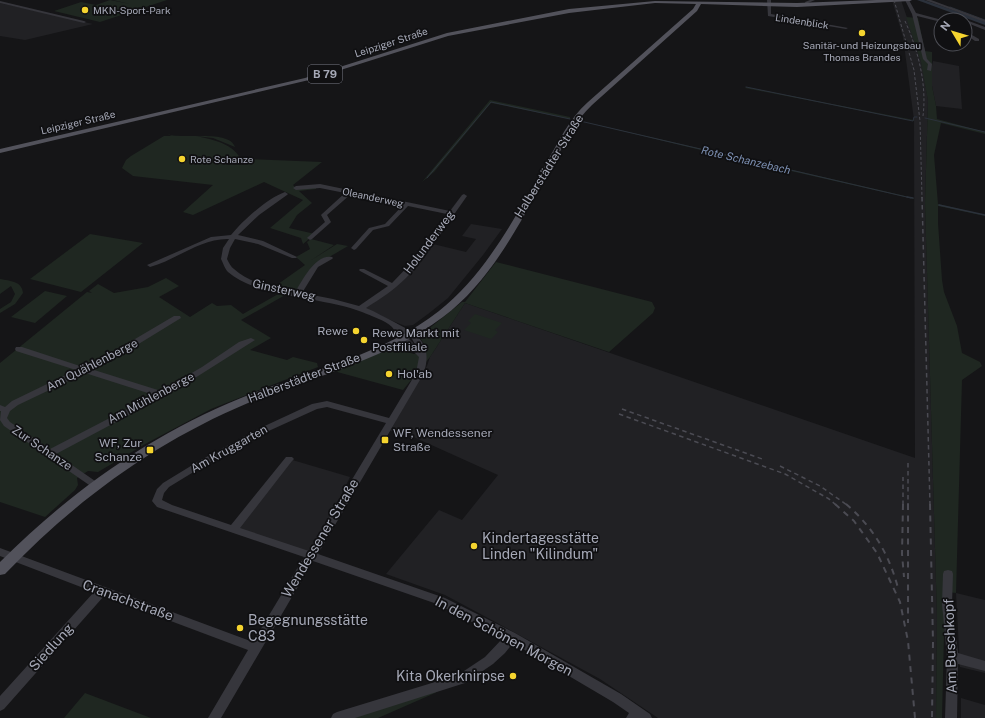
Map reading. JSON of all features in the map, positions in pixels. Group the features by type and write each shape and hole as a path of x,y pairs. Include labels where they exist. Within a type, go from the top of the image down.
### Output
{"main road":[{"name":"B 79","path":"700,1 768,2 807,5 910,0"},
{"name":"Halberstädter Straße","path":"0,570 6,555 95,485 149,449 218,412 407,336 433,320 452,305 483,271 580,114 698,7 700,1"},
{"name":"Leipziger Straße","path":"0,151 314,77 459,32 580,9 647,2 700,1"}],"street":[{"path":"807,5 806,3 813,0"},
{"path":"906,0 914,14 925,59 930,64 929,70"},
{"path":"927,0 985,21"},
{"path":"0,2 84,22"},
{"name":"Lindenblick","path":"768,2 769,15 846,28"},
{"path":"914,14 933,19"},
{"path":"973,24 985,29"},
{"path":"975,38 985,33"},
{"name":"Oleanderweg","path":"296,188 316,185 450,213"},
{"path":"310,238 328,222 324,215 350,192"},
{"name":"Ginsterweg","path":"285,194 252,219 232,237 224,259 228,270 233,275 255,285 298,293 361,308 394,325 407,336"},
{"name":"Holunderweg","path":"361,308 393,286 420,257 450,213 464,196"},
{"path":"354,248 371,230 387,225 407,204"},
{"path":"150,265 165,260 208,240 232,237 258,240 294,257"},
{"path":"298,293 312,269 330,258"},
{"path":"362,270 393,286"},
{"name":"Am Quählenberge","path":"3,409 85,370 177,318"},
{"path":"407,336 415,349 424,357"},
{"path":"407,336 421,346 424,351 424,357"},
{"name":"Am Mühlenberge","path":"50,453 161,394 205,369 242,344 251,340"},
{"path":"385,346 415,349"},
{"path":"19,349 161,394"},
{"name":"Wendessener Straße","path":"214,718 420,373 424,357"},
{"name":"Am Kruggarten","path":"310,556 163,506 157,501 158,495 172,481 220,452 264,429 315,406 327,404 390,421"},
{"name":"Zur Schanze","path":"3,409 3,418 7,424 95,485"},
{"path":"233,529 289,459"},
{"name":"Cranachstraße","path":"6,555 255,648"},
{"name":"In den Schönen Morgen","path":"310,556 441,601 510,636 638,716"},
{"name":"Am Buschkopf","path":"948,574 947,604 953,657 951,718"},
{"name":"Siedlung","path":"0,705 102,590"},
{"path":"337,718 446,686 461,679 480,669 501,650 510,636"},
{"path":"953,657 985,666"}],"shaded area":[{"path":"110,0 130,4 113,0 167,0 100,22 54,11 81,2 96,5"},
{"path":"892,0 901,0 923,68 928,101 925,203 937,617 936,718 658,718 600,679 445,595 386,574 439,510 462,520 498,475 407,434 390,431 427,366 430,357 465,303 915,458 914,120 903,37"},
{"path":"0,3 93,24 25,40 0,36"},
{"path":"906,17 918,18 925,51 932,52 932,86 937,119 985,132 985,134 941,123 934,155 938,204 985,215 938,206 944,292 957,326 962,353 980,362 982,366 962,380 956,593 945,592 942,718 936,718 937,617 925,203 928,101 921,62"},
{"path":"933,61 959,66 962,109 936,106 931,71"},
{"path":"745,88 914,120 914,121"},
{"path":"490,100 570,117 570,119 491,103 434,172 422,182"},
{"path":"581,121 914,199 720,155 716,157 710,155 713,153"},
{"path":"167,134 174,136 196,136 222,143 234,150 242,161 246,159 322,162 293,185 296,188 316,186 316,189 299,191 312,203 297,215 289,228 315,234 303,244 301,238 270,228 303,200 264,182 193,215 183,212 213,185 133,176 122,168 126,160 131,156 164,136 172,136"},
{"path":"196,136 224,138 231,142 235,147 213,138"},
{"path":"471,224 502,229 448,298 428,314 413,325 405,326 361,308 393,286 429,243 466,252 476,239 462,236"},
{"path":"90,234 143,243 81,292 30,279"},
{"path":"311,239 334,245 310,261 337,244 348,246 319,263 298,293 271,289 305,265 296,257 310,249 307,242"},
{"path":"496,262 652,302 655,308 653,313 609,352 465,303 430,357 403,390 330,370 387,350 398,349 414,354 428,350 420,338 421,335 462,302 465,302"},
{"path":"166,278 179,286 159,297 190,317 212,303 217,306 231,305 243,314 280,293 287,294 241,320 271,338 250,350 287,360 293,357 317,363 318,367 211,409 147,443 98,472 88,471 77,478 78,485 75,490 45,517 0,502 0,363 87,292 92,293 89,291 98,284 114,293 148,287"},
{"path":"0,279 18,284 23,293 15,304 0,313 0,309 11,302 15,294 11,286 0,294"},
{"path":"45,291 67,296 35,323 11,317"},
{"path":"475,314 502,323 495,330 498,332 491,339 464,330 471,323 468,321"},
{"path":"289,459 350,477 316,546 310,555 233,529"},
{"path":"956,593 985,600 985,673 960,667"},
{"path":"446,686 435,693 378,718 337,718"},
{"path":"85,693 151,718 64,718"},
{"path":"961,698 985,705 985,718 961,718"}],"waterway":[{"path":"919,0 985,23"},
{"path":"950,7 985,20"},
{"path":"746,87 913,121 914,117 917,117"},
{"name":"Rote Schanzebach","path":"427,178 491,102 570,119"},
{"path":"925,118 985,132"},
{"name":"Rote Schanzebach","path":"580,121 911,198"},
{"name":"Rote Schanzebach","path":"907,197 913,198"},
{"name":"Rote Schanzebach","path":"939,205 985,215"}],"railway":[{"path":"894,0 914,70 920,121 922,198"},
{"path":"905,21 914,44 920,67 924,92 923,116"},
{"path":"922,197 930,505"},
{"path":"622,409 765,460"},
{"path":"619,414 785,474 829,499 836,505"},
{"path":"908,463 908,623"},
{"path":"780,466 820,486 847,505"},
{"path":"903,477 903,504"},
{"path":"835,504 854,521 877,553 900,602 908,641 915,718"},
{"path":"846,504 864,522 879,542 890,564 898,588"},
{"path":"903,504 902,554 904,577"},
{"path":"930,504 933,642 932,718"}],"place":[{"name":"MKN-Sport-Park","path":"85,10"},
{"name":"Sanitär- und Heizungsbau Thomas Brandes","path":"862,33"},
{"name":"Rote Schanze","path":"182,159"},
{"name":"Rewe","path":"356,331"},
{"name":"Rewe Markt mit Postfiliale","path":"364,340"},
{"name":"Hol'ab","path":"389,374"},
{"name":"WF, Wendessener Straße","path":"385,440"},
{"name":"WF, Zur Schanze","path":"150,450"},
{"name":"Kindertagesstätte Linden \"Kilindum\"","path":"474,546"},
{"name":"Begegnungsstätte C83","path":"240,628"},
{"name":"Kita Okerknirpse","path":"513,676"}]}
